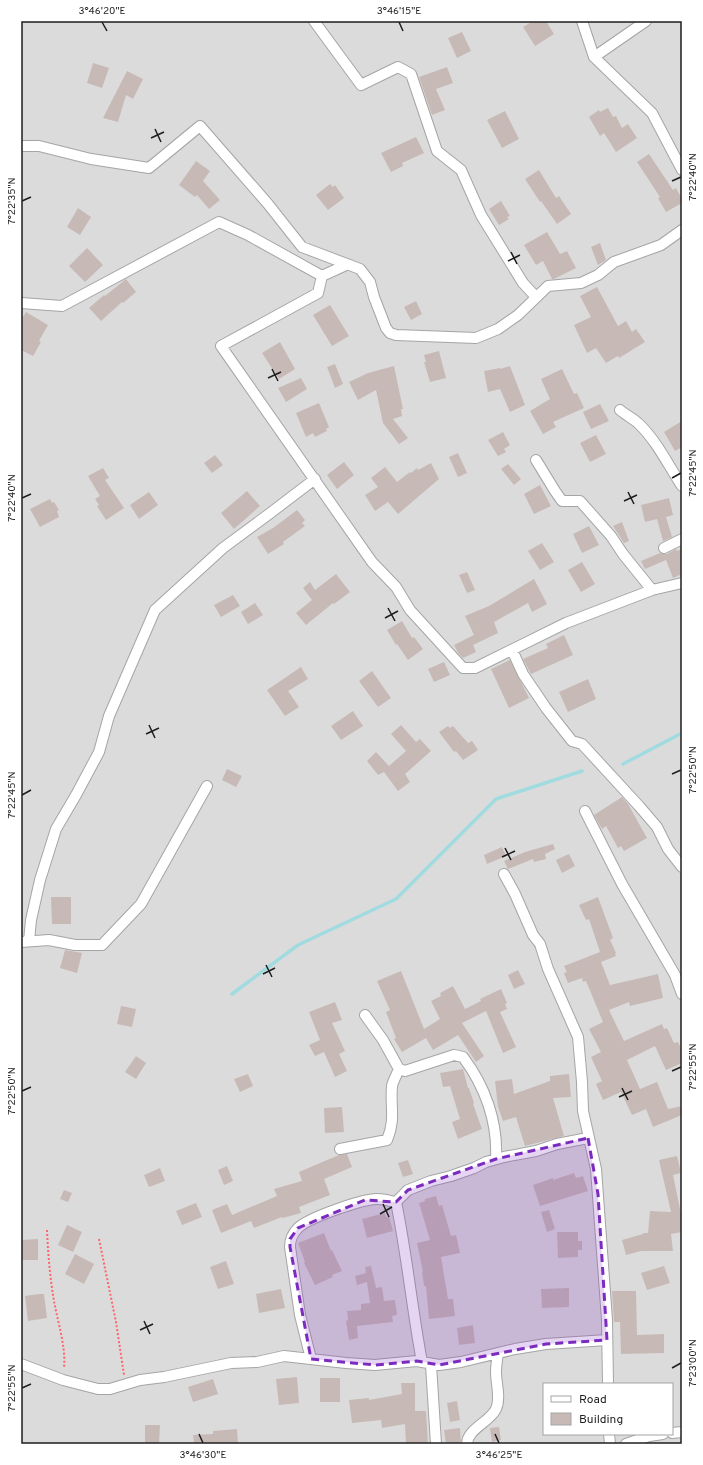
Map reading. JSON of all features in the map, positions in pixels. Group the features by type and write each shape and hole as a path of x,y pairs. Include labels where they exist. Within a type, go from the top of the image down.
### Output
{"street":[{"path":"314,21 361,85 398,67 411,74 437,152 461,170 481,215 523,283 536,297"},
{"path":"582,21 594,57 652,114 682,170"},
{"path":"594,57 646,21"},
{"path":"21,146 39,146 91,159 149,168 200,126 268,204 302,247 346,265 360,269 370,282 386,328 390,333 396,335 476,338 498,329 518,315 548,286 581,283 598,275 614,262 661,245 682,230"},
{"path":"21,303 62,306 219,222 248,235 322,276"},
{"path":"322,276 346,265"},
{"path":"322,276 318,293 221,346 372,562 396,587 410,610 463,668 475,668 566,623 652,590 682,583"},
{"path":"620,410 637,423 649,436 664,456 682,486"},
{"path":"536,460 562,500 580,502 611,536 623,554 652,590"},
{"path":"207,786 141,904 102,945 75,945 48,940 25,941 40,880 56,829 99,752 109,716 155,610 223,548 315,479"},
{"path":"664,548 682,539"},
{"path":"512,650 523,674 550,714 572,741 582,744 640,806 657,827 668,849 682,867"},
{"path":"585,811 622,884 674,975 682,994"},
{"path":"504,874 515,894 533,935 540,944 548,969 578,1037 583,1111 596,1170 607,1340 608,1383"},
{"path":"365,1015 384,1040 399,1068 406,1071 454,1055 463,1057 474,1071 490,1108 497,1147 496,1159"},
{"path":"340,1148 387,1140 393,1119 392,1085 399,1068"},
{"path":"396,1202 408,1190 431,1181 452,1176 496,1159 588,1138"},
{"path":"311,1359 300,1316 290,1238 298,1228 310,1221 352,1204 378,1199 396,1202"},
{"path":"396,1202 415,1326 426,1363 436,1444"},
{"path":"21,1364 63,1380 98,1389 110,1389 140,1380 164,1377 231,1363 257,1362 284,1356 375,1365 426,1363 439,1365 461,1362 546,1344 607,1340"},
{"path":"467,1444 470,1435 493,1414 497,1407 499,1400 496,1371 498,1353"},
{"path":"626,1444 656,1435"}],"path":[{"path":"47,1230 50,1274 65,1358 63,1380"},
{"path":"99,1239 116,1322 123,1373 127,1384"}],"highlighted area":[{"path":"588,1138 598,1194 607,1340 546,1344 439,1365 417,1361 375,1365 311,1359 290,1247 290,1239 298,1228 365,1200 396,1202 408,1190 496,1159"}],"shaded area":[{"path":"21,21 682,21 682,1444 21,1444"}],"building":[{"path":"533,21 546,21 554,34 535,46 523,27"},
{"path":"462,32 471,51 457,58 448,38"},
{"path":"93,63 109,68 102,88 87,83"},
{"path":"447,67 453,83 436,89 445,110 432,115 419,77"},
{"path":"127,71 143,79 133,99 126,95 118,122 103,118"},
{"path":"608,108 613,117 616,116 622,128 628,124 637,138 616,152 604,133 600,136 589,117 599,110 600,112"},
{"path":"505,111 519,139 502,148 487,120"},
{"path":"416,137 424,153 402,163 403,166 391,172 381,153"},
{"path":"649,154 673,190 676,188 682,199 682,203 666,212 658,198 660,197 637,162"},
{"path":"196,161 210,171 203,181 220,200 209,209 197,195 195,197 179,185"},
{"path":"539,170 556,198 559,196 571,214 557,224 525,179"},
{"path":"330,184 333,187 335,185 344,198 328,210 316,195"},
{"path":"501,201 510,216 507,217 509,219 499,225 489,209"},
{"path":"78,208 91,217 80,235 67,227"},
{"path":"547,232 560,254 567,251 576,268 554,279 552,279 543,261 536,265 524,245"},
{"path":"600,243 606,260 598,265 591,247"},
{"path":"87,248 103,265 85,282 69,266"},
{"path":"126,279 136,292 123,303 122,302 101,321 89,308"},
{"path":"597,287 618,326 626,321 632,332 636,329 645,342 619,358 618,356 606,363 596,348 587,353 574,325 591,317 580,296"},
{"path":"416,301 422,314 411,320 404,307"},
{"path":"330,305 349,336 332,346 313,315"},
{"path":"26,312 48,325 33,356 21,350 21,320"},
{"path":"280,342 295,369 279,379 262,353"},
{"path":"439,351 446,378 430,382 424,362 426,362 424,355"},
{"path":"335,364 343,384 335,388 327,367"},
{"path":"394,366 403,409 401,409 402,416 393,419 408,438 399,444 383,423 376,390 358,400 349,382 368,373"},
{"path":"510,366 525,405 510,412 500,389 488,392 484,371"},
{"path":"562,369 574,394 577,393 584,408 553,422 556,427 543,434 530,411 550,399 541,379"},
{"path":"301,378 307,389 286,402 278,388"},
{"path":"319,403 329,427 326,429 327,431 315,437 313,433 306,437 296,413"},
{"path":"600,404 609,421 591,429 583,412"},
{"path":"682,421 682,447 675,451 664,432"},
{"path":"503,432 510,445 504,449 506,452 498,456 488,440"},
{"path":"596,435 606,454 590,462 580,443"},
{"path":"458,453 467,473 458,477 449,457"},
{"path":"215,455 223,465 212,473 204,463"},
{"path":"344,462 354,475 337,489 327,475"},
{"path":"431,463 439,479 398,514 388,502 375,511 365,495 378,487 371,478 385,467 397,482 417,468 418,470"},
{"path":"508,464 521,479 514,485 501,469"},
{"path":"103,468 109,478 105,480 124,508 106,520 97,506 99,505 95,499 100,496 88,476"},
{"path":"540,485 551,506 534,514 524,494"},
{"path":"247,491 260,506 234,529 221,513"},
{"path":"149,492 158,505 139,519 130,505"},
{"path":"669,498 673,515 666,517 672,537 663,541 657,519 645,522 641,505"},
{"path":"50,499 59,510 57,511 59,517 40,527 30,509"},
{"path":"297,510 305,520 302,523 305,526 283,542 284,544 268,554 257,537 273,528"},
{"path":"622,522 629,541 624,543 613,526"},
{"path":"589,526 599,545 582,553 573,534"},
{"path":"542,543 554,562 540,570 528,551"},
{"path":"676,549 677,551 682,549 682,574 673,578 666,560 645,569 641,561 660,553 667,554"},
{"path":"582,562 595,584 581,592 568,570"},
{"path":"467,572 475,590 467,593 459,575"},
{"path":"336,574 350,592 334,604 333,603 306,625 296,613 312,600 303,588 310,582 315,590"},
{"path":"534,579 547,604 532,612 528,603 494,622 498,633 473,645 476,652 463,658 458,653 454,645 474,635 465,616 489,606"},
{"path":"233,595 240,606 221,617 214,605"},
{"path":"255,603 263,615 248,624 241,612"},
{"path":"402,621 412,638 414,637 423,649 408,660 397,644 396,645 387,630"},
{"path":"564,635 573,655 531,674 523,659 548,648 546,644"},
{"path":"510,660 529,698 509,708 491,669"},
{"path":"444,662 450,675 434,682 428,669"},
{"path":"301,667 308,679 288,691 299,707 285,716 267,690"},
{"path":"372,671 391,698 378,707 359,681"},
{"path":"588,679 596,699 568,712 559,692"},
{"path":"353,711 363,726 341,740 331,726"},
{"path":"401,725 416,742 420,739 431,751 405,774 410,782 398,791 384,772 378,775 367,761 376,752 389,766 406,751 391,734"},
{"path":"448,726 450,728 453,726 468,743 472,741 478,750 463,760 456,751 454,752 439,732"},
{"path":"227,769 242,776 236,787 222,780"},
{"path":"622,797 628,804 647,838 624,851 621,846 618,848 606,826 602,829 594,815"},
{"path":"553,844 555,849 545,854 546,859 534,862 533,859 508,869 504,861 525,852"},
{"path":"502,847 506,856 487,864 484,855"},
{"path":"569,854 575,866 562,873 556,860"},
{"path":"51,897 71,897 71,924 52,924"},
{"path":"598,897 613,938 610,940 616,953 616,956 601,962 610,985 658,974 663,998 630,1006 629,1002 609,1010 624,1041 662,1024 664,1029 667,1028 674,1043 678,1042 682,1050 682,1063 666,1070 655,1046 627,1060 640,1089 657,1082 668,1109 682,1106 682,1115 653,1127 646,1109 632,1115 621,1092 603,1100 596,1084 602,1081 591,1057 601,1052 589,1029 603,1022 586,981 583,982 582,978 568,983 564,973 567,972 564,966 600,952 589,919 586,920 579,905"},
{"path":"65,950 82,953 77,973 60,968"},
{"path":"518,970 525,984 514,989 508,975"},
{"path":"401,971 424,1029 440,1019 431,1001 441,996 440,993 453,986 465,1009 481,1001 480,999 501,989 507,1003 505,1004 507,1009 500,1012 516,1047 503,1053 486,1011 462,1023 484,1056 476,1062 458,1035 433,1050 426,1038 402,1052 394,1039 396,1038 386,1012 390,1010 377,981"},
{"path":"335,1002 342,1020 332,1023 345,1051 339,1054 347,1071 335,1077 324,1052 315,1056 309,1045 320,1040 309,1012"},
{"path":"121,1006 136,1009 132,1027 117,1024"},
{"path":"136,1056 146,1063 136,1079 125,1072"},
{"path":"463,1069 482,1129 458,1139 452,1122 460,1119 450,1086 443,1087 440,1073"},
{"path":"248,1074 253,1086 240,1092 234,1079"},
{"path":"569,1074 571,1097 553,1098 564,1136 525,1146 516,1117 503,1121 498,1107 495,1081 512,1079 514,1094 550,1081 550,1076"},
{"path":"342,1107 344,1132 325,1133 324,1108"},
{"path":"347,1154 352,1167 324,1179 330,1195 299,1207 301,1213 282,1217 254,1228 251,1221 221,1233 212,1210 227,1204 232,1215 277,1196 274,1189 302,1181 299,1172 339,1155"},
{"path":"677,1156 681,1173 673,1175 681,1214 682,1232 671,1234 673,1251 641,1251 626,1255 622,1240 643,1233 648,1233 650,1211 671,1212 659,1160"},
{"path":"408,1160 413,1174 403,1177 398,1163"},
{"path":"227,1166 233,1181 224,1185 218,1170"},
{"path":"160,1168 165,1181 149,1187 144,1175"},
{"path":"574,1173 576,1178 583,1176 588,1191 540,1206 533,1185"},
{"path":"64,1190 72,1193 68,1202 60,1199"},
{"path":"436,1196 439,1206 442,1205 451,1236 456,1235 460,1253 441,1257 448,1299 453,1299 455,1316 429,1319 426,1286 424,1286 423,1272 417,1243 430,1240 419,1203 425,1201 425,1199"},
{"path":"196,1203 202,1217 182,1225 176,1211"},
{"path":"549,1210 555,1229 547,1232 541,1212"},
{"path":"385,1213 386,1217 389,1216 393,1231 367,1238 362,1219"},
{"path":"67,1225 82,1232 73,1252 58,1245"},
{"path":"557,1232 578,1232 578,1241 582,1241 582,1250 578,1250 578,1257 558,1258"},
{"path":"324,1233 331,1251 332,1250 342,1271 315,1285 304,1263 305,1262 298,1243"},
{"path":"38,1239 38,1260 21,1260 21,1240"},
{"path":"75,1254 94,1264 84,1284 65,1274"},
{"path":"226,1261 234,1284 218,1289 210,1267"},
{"path":"371,1266 376,1288 382,1287 384,1301 395,1300 397,1315 392,1316 393,1322 357,1326 358,1338 349,1340 346,1321 348,1320 347,1311 361,1310 361,1304 370,1303 367,1282 357,1285 355,1276 366,1273 365,1267"},
{"path":"664,1266 670,1283 647,1290 641,1273"},
{"path":"569,1288 569,1307 542,1308 541,1289"},
{"path":"281,1289 285,1308 259,1313 256,1294"},
{"path":"612,1291 636,1291 637,1335 664,1334 664,1353 621,1354 620,1322 614,1322"},
{"path":"44,1294 47,1318 28,1321 25,1296"},
{"path":"473,1325 475,1343 459,1345 457,1328"},
{"path":"297,1377 299,1403 279,1405 276,1379"},
{"path":"320,1378 340,1378 340,1402 320,1402"},
{"path":"213,1379 218,1394 193,1402 188,1387"},
{"path":"401,1383 415,1383 415,1411 426,1411 428,1444 406,1444 405,1424 382,1428 381,1420 352,1423 349,1400 369,1398 369,1400 402,1394"},
{"path":"457,1401 460,1420 450,1422 447,1403"},
{"path":"145,1425 160,1425 159,1444 145,1444"},
{"path":"499,1427 501,1440 492,1442 490,1428"},
{"path":"460,1428 461,1444 446,1444 444,1430"},
{"path":"237,1429 238,1444 194,1444 193,1435 213,1434 213,1431"}],"waterway":[{"path":"623,764 682,733"},
{"path":"232,994 298,945 396,899 496,799 582,771"}]}
